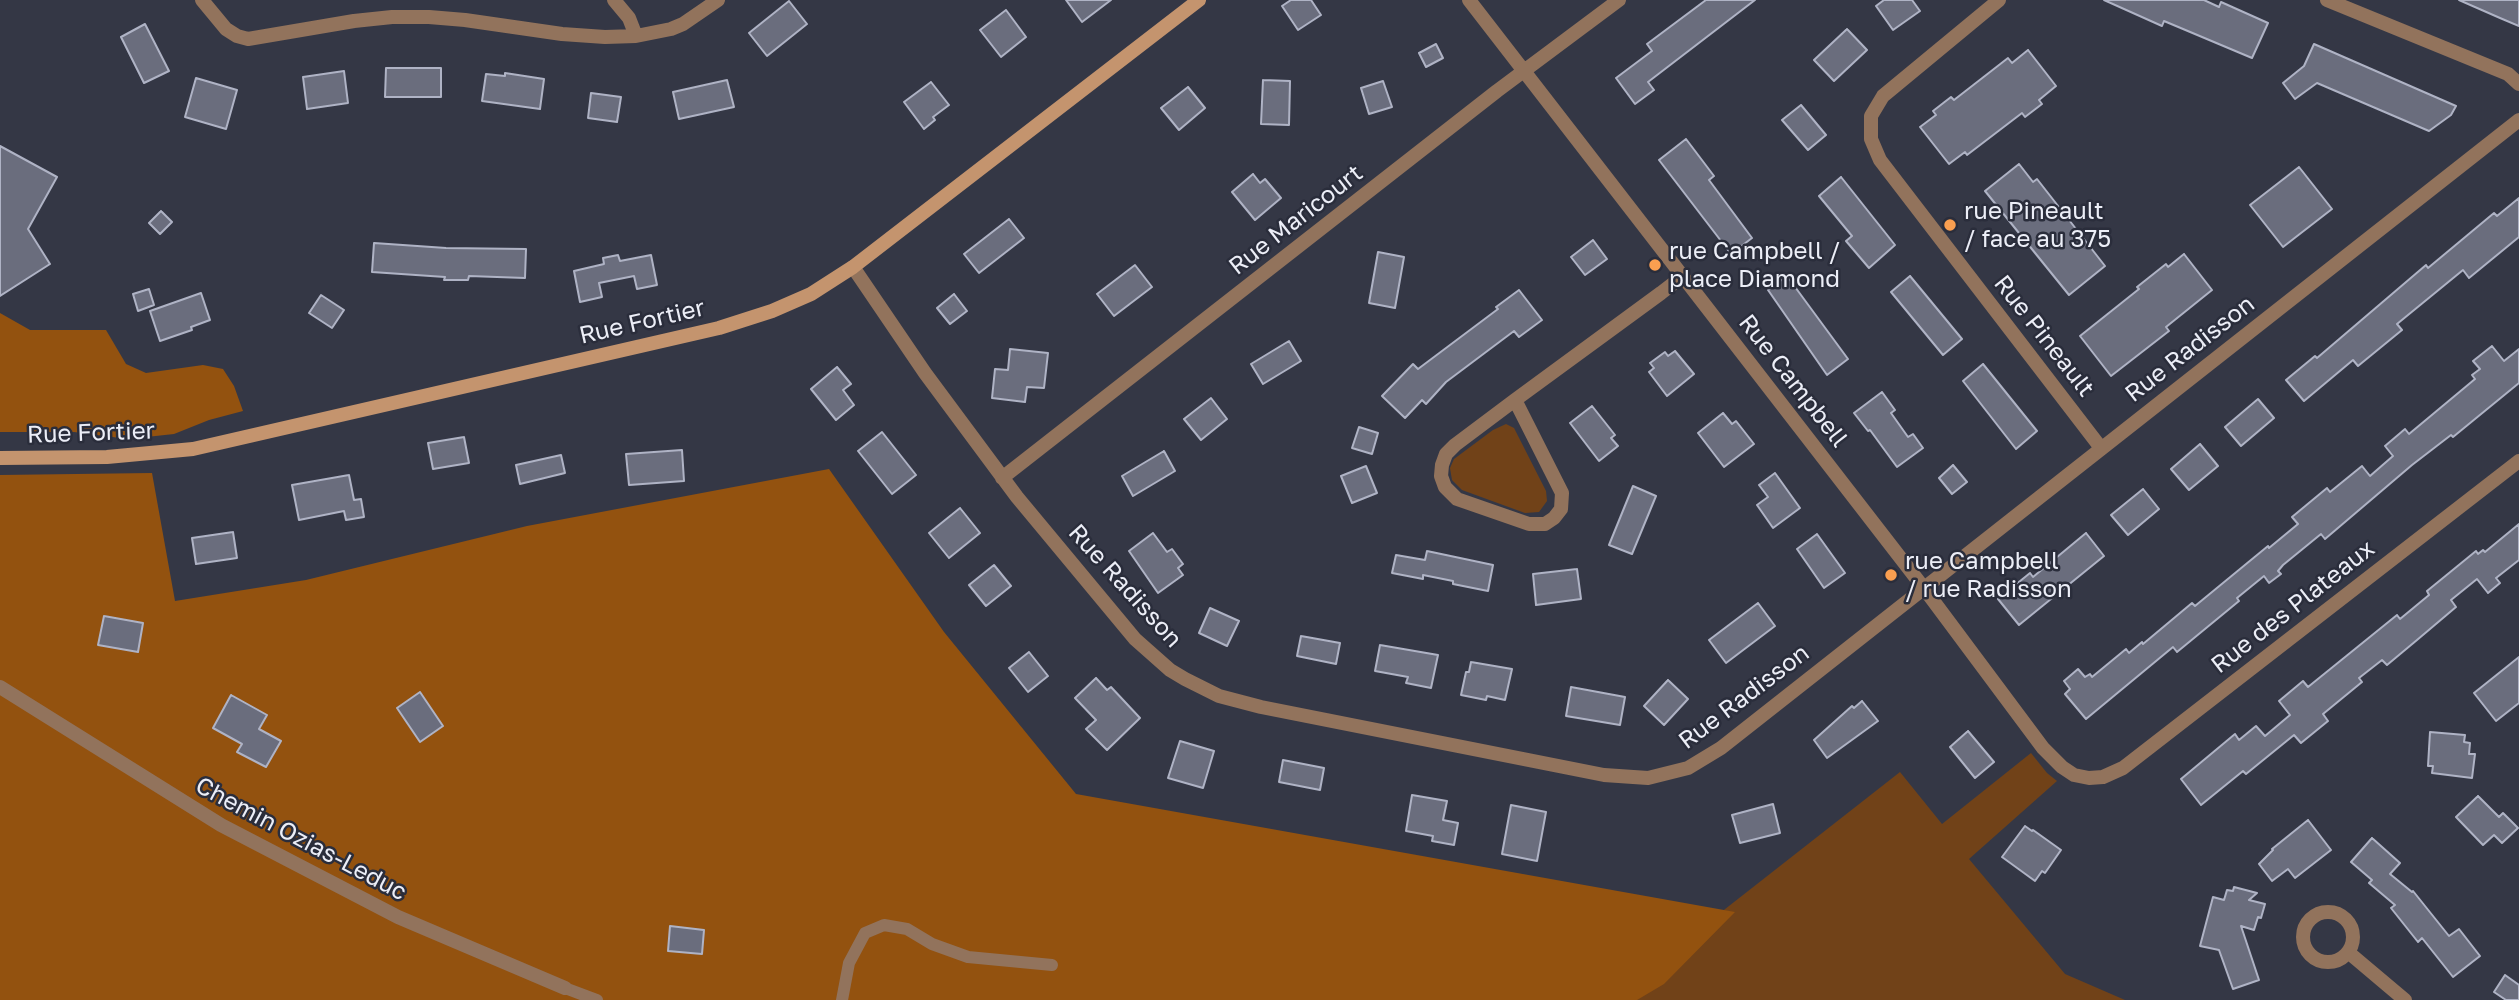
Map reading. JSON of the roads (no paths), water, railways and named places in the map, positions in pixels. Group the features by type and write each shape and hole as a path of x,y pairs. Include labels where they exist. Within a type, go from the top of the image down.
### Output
{"street":[{"path":"202,0 226,29 248,40 354,21 404,17 465,20 562,34 636,36 683,24 718,0"},
{"path":"614,0 629,18 636,36"},
{"name":"Rue Fortier","path":"0,458 155,454 234,440 746,321 811,294 853,267 1199,0"},
{"name":"Rue Campbell","path":"1469,0 1923,587 2043,748 2068,771 2089,778"},
{"name":"Rue Maricourt","path":"1002,478 1524,70 1619,0"},
{"name":"Rue Pineault","path":"1999,0 1883,96 1871,116 1871,139 1880,160 2101,448"},
{"path":"2327,0 2508,74 2519,84"},
{"name":"Rue Radisson","path":"853,267 1002,478 1135,639 1170,670 1204,689 1261,707 1618,777 1648,778 1688,768 1709,757 2519,120"},
{"path":"1515,400 1562,493 1560,509 1554,518 1545,524 1529,524 1457,499 1445,487 1441,476 1441,465 1449,450 1515,400 1683,276"},
{"name":"Rue des Plateaux","path":"2089,778 2110,775 2123,768 2519,461"},
{"name":"Chemin Ozias-Leduc","path":"0,687 221,825 398,917 565,988"},
{"path":"2348,952 2405,1000"}],"lane":[{"path":"842,1000 849,963 865,933 884,925 907,929 932,944 968,957 1052,965"},
{"name":"Chemin Ozias-Leduc","path":"565,988 597,1000"}],"place":[{"name":"rue Pineault / face au 375","path":"1950,225"},
{"name":"rue Campbell / place Diamond","path":"1655,265"},
{"name":"rue Campbell / rue Radisson","path":"1891,575"}]}
